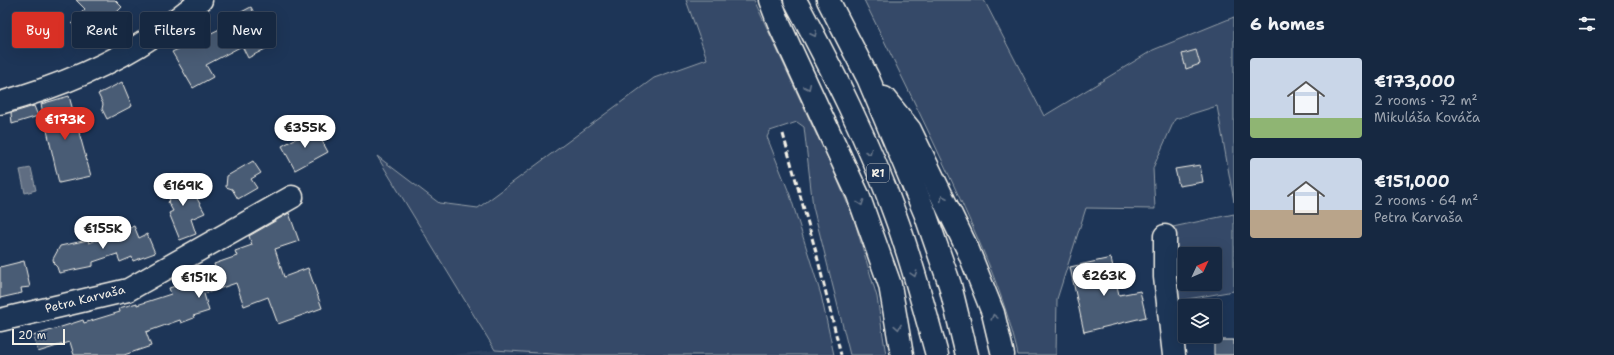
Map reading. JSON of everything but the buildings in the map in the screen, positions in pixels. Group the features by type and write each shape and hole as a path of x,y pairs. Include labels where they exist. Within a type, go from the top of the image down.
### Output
{"main road":[{"path":"0,103 64,83 109,62 154,36 201,0"},
{"path":"770,0 780,26 858,195 890,285 902,355"},
{"name":"R1","path":"795,0 855,118 895,215 920,290 937,355"},
{"name":"R1","path":"828,0 868,78 927,220 950,285 967,355"},
{"path":"868,78 910,130 968,250 993,313 1004,355"},
{"name":"Petra Karvaša","path":"0,320 128,290 292,197"},
{"path":"1165,236 1165,277 1174,355"}],"shaded area":[{"path":"686,0 754,0 817,136 819,136 854,219 877,297 886,355 850,355 813,207 804,127 797,122 770,131 767,137 790,195 821,295 834,355 566,355 495,350 377,156 439,203 478,208 654,78 707,59"},
{"path":"864,0 984,0 1044,116 1153,50 1234,17 1234,202 1217,106 1175,119 1153,168 1155,209 1086,208 1057,299 1056,355 1018,355 1013,333 999,291 982,249 933,141"},
{"path":"31,168 36,190 25,193 20,170"},
{"path":"1234,214 1234,291 1188,299 1178,299 1176,301 1168,228"},
{"path":"495,350 566,355 452,355"}],"railway":[{"path":"783,134 816,252 841,355"}]}
